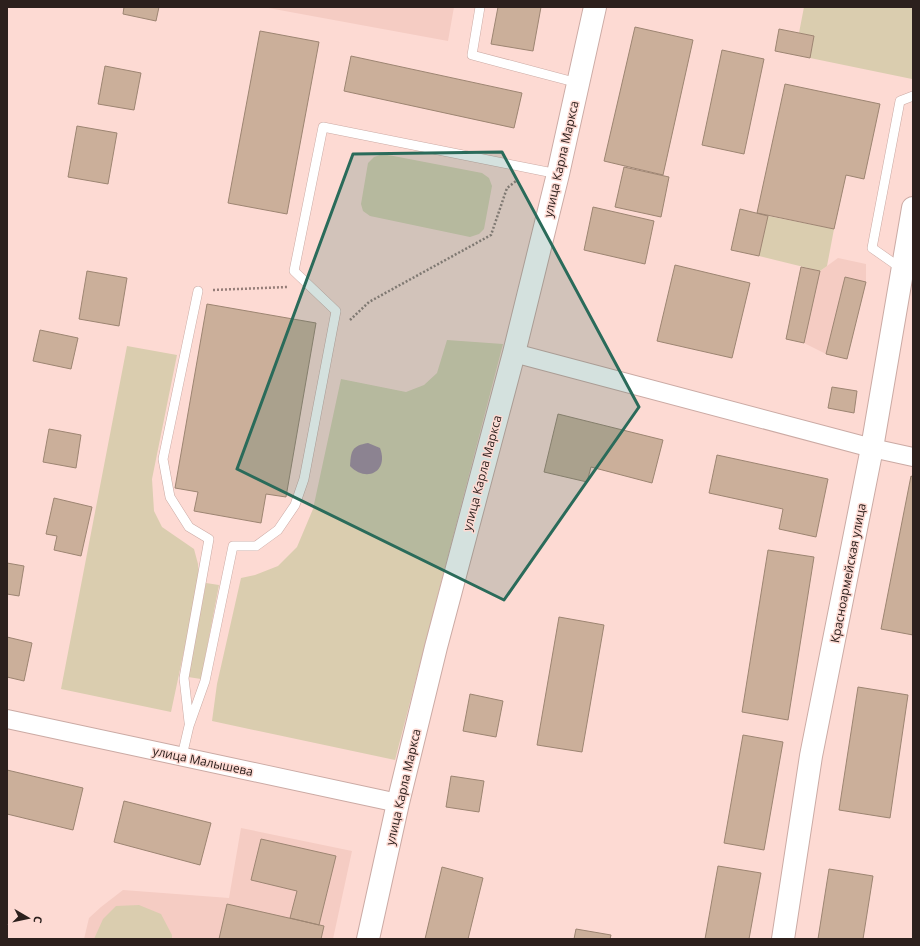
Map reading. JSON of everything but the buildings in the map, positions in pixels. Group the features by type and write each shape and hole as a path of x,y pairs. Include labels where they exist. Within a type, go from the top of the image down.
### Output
{"main road":[{"name":"улица Карла Маркса","path":"368,939 398,803 436,647 514,353 558,174 595,7"},
{"name":"Красноармейская улица","path":"783,939 811,756 872,448 913,208"}],"street":[{"path":"514,353 872,448 913,457"},
{"name":"улица Малышева","path":"7,719 398,803"}],"lane":[{"path":"480,7 472,55 579,84"},
{"path":"903,269 872,248 900,100 913,96"},
{"path":"182,756 189,726 205,681 233,546 256,546 278,530 295,505 304,479 336,311 294,271 323,127 558,174"},
{"path":"189,726 184,678 209,539 189,527 170,497 163,459 198,290"}],"path":[{"path":"330,338 369,302 491,236 507,188 534,168"},
{"path":"198,290 309,286"}],"highlighted area":[{"path":"502,152 639,407 504,600 237,469 353,154"}],"shaded area":[{"path":"263,7 454,7 448,41"},
{"path":"804,7 913,7 912,79 810,58 814,36 799,33"},
{"path":"383,154 482,173 489,178 492,186 484,229 479,234 470,237 370,216 363,211 361,204 368,163 374,157"},
{"path":"768,216 834,229 827,266 820,271 759,256"},
{"path":"838,258 866,264 866,282 847,359 826,354 804,343 786,339 801,267 820,271"},
{"path":"447,340 503,344 395,760 212,721 217,684 241,578 255,575 278,566 297,547 313,509 341,379 406,392 424,385 437,373"},
{"path":"127,346 177,355 152,479 154,511 162,527 194,549 198,564 199,580 171,712 61,689"},
{"path":"368,443 380,448 382,456 381,463 379,469 369,474 363,474 350,466 351,456 356,447"},
{"path":"206,583 219,585 201,679 188,677"},
{"path":"241,828 352,851 333,939 84,939 89,918 123,890 229,898"},
{"path":"139,905 161,914 172,935 172,939 94,939 103,919 116,906"}]}
